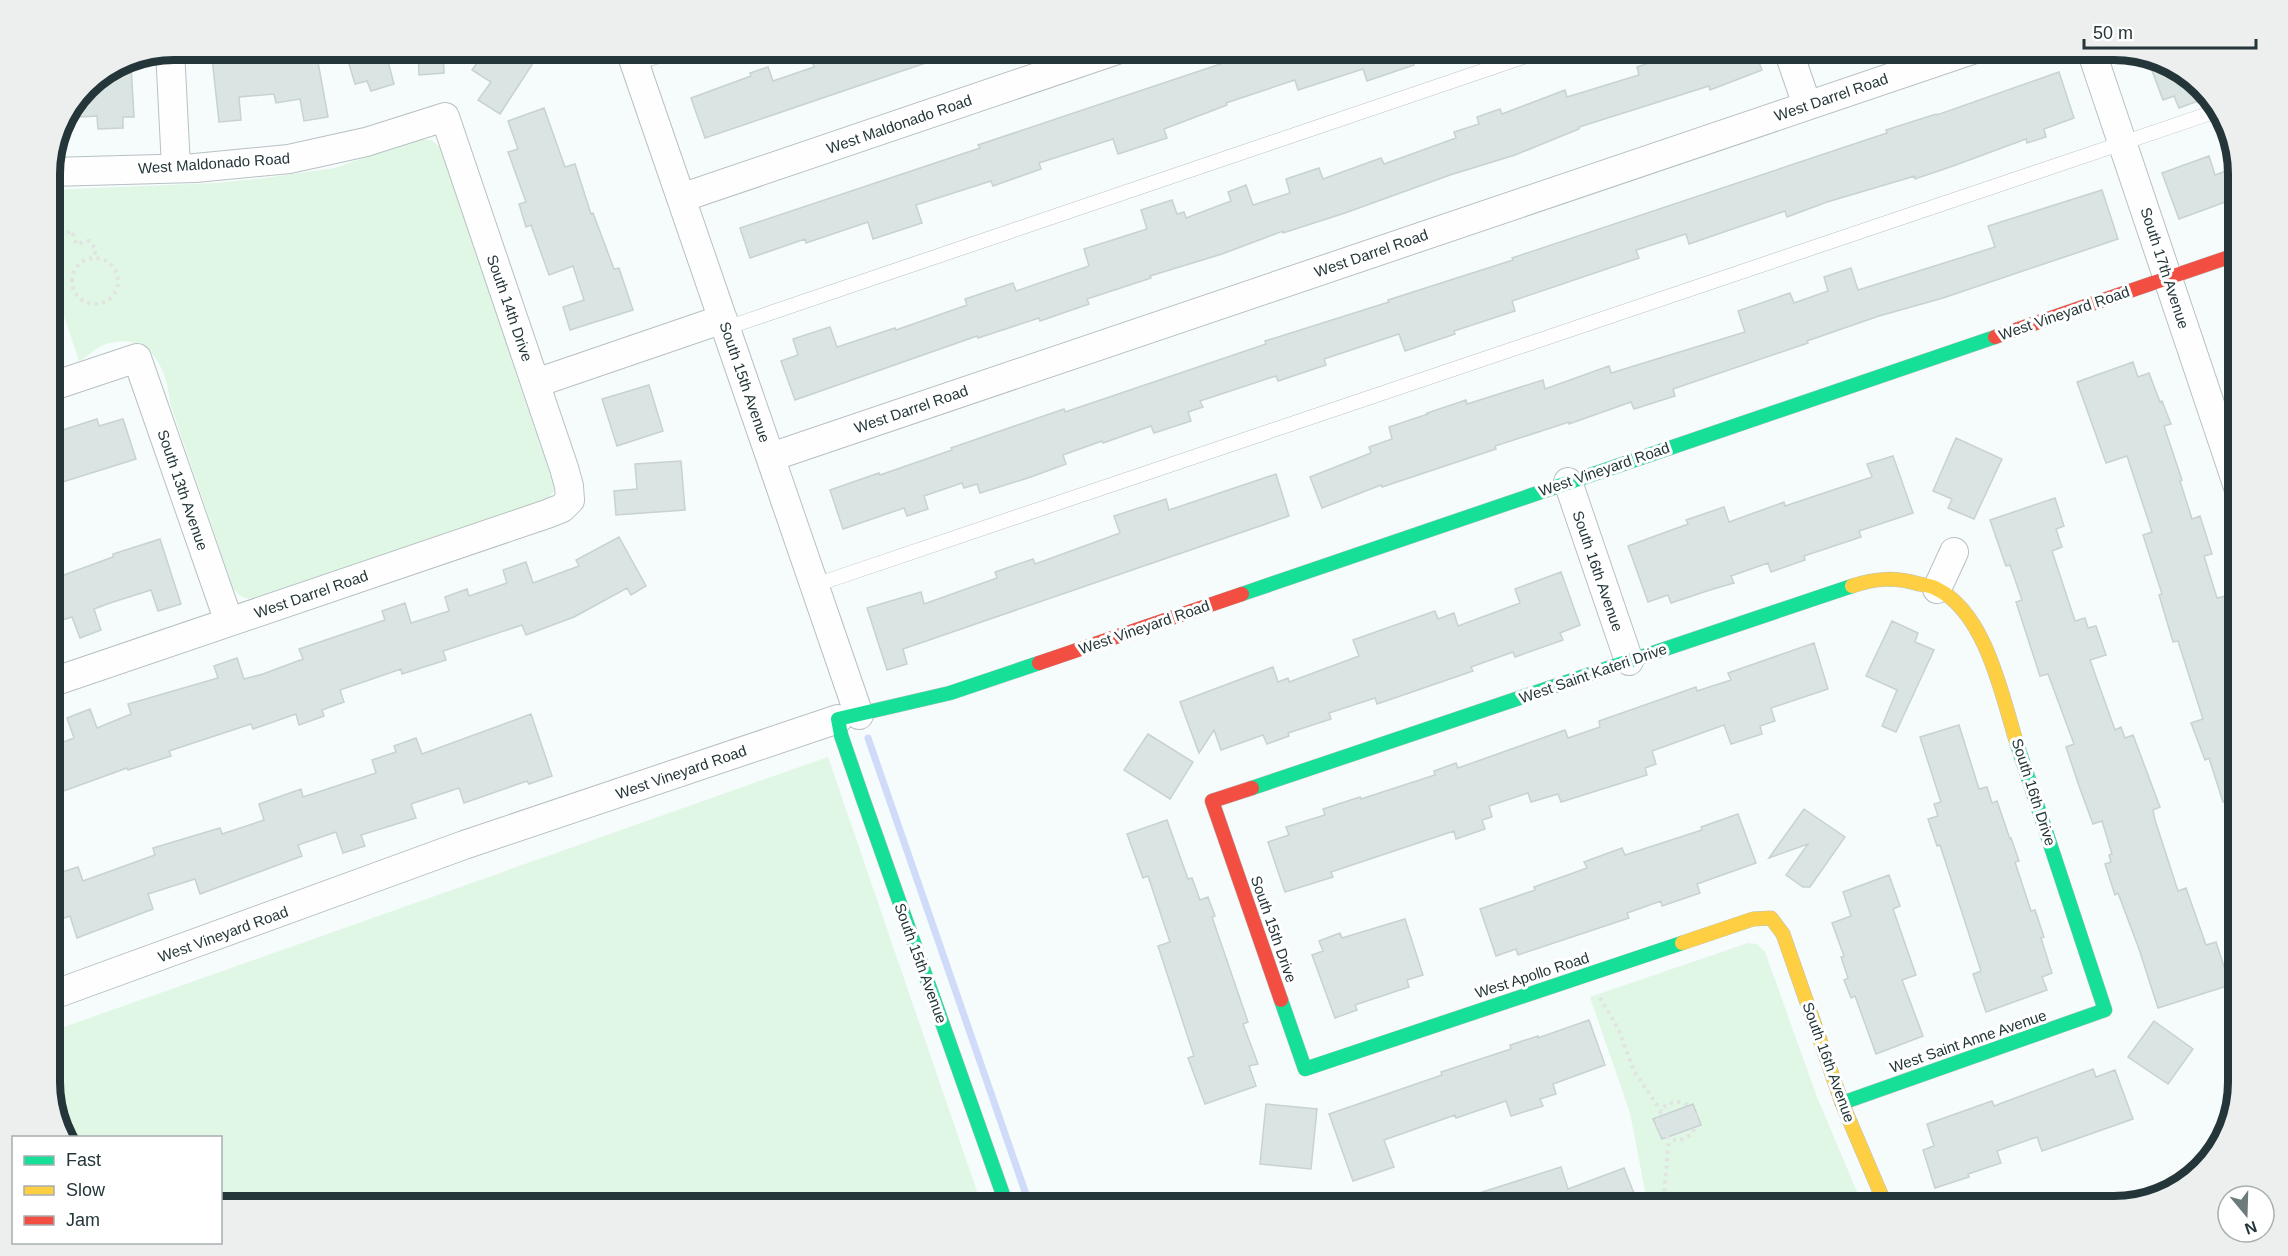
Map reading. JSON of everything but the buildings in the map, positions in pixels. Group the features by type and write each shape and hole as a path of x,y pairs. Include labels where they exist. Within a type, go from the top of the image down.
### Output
{"street":[{"path":"171,60 176,167"},
{"name":"South 15th Avenue","path":"634,60 815,585 849,717 841,735 1003,1196"},
{"name":"West Maldonado Road","path":"681,198 1088,60"},
{"path":"1791,60 1807,105"},
{"name":"West Darrel Road","path":"771,457 1934,60"},
{"name":"South 17th Avenue","path":"2094,60 2228,457"},
{"name":"West Maldonado Road","path":"60,172 195,168 289,159 366,142 445,117"},
{"name":"South 14th Drive","path":"445,117 567,477 570,500"},
{"name":"West Vineyard Road","path":"60,992 464,845 849,717 950,693 2228,257"},
{"path":"536,383 725,324"},
{"name":"South 13th Avenue","path":"60,384 137,358 229,622"},
{"name":"South 16th Avenue","path":"1568,482 1629,661"},
{"name":"West Darrel Road","path":"60,680 547,514 562,508 570,500"},
{"path":"1937,588 1954,552"},
{"name":"West Saint Kateri Drive","path":"1212,801 1874,579 1902,579 1937,588"},
{"name":"South 16th Drive","path":"1937,588 1961,607 1988,654 2105,1010"},
{"name":"South 15th Drive","path":"1212,801 1305,1069"},
{"name":"South 16th Avenue","path":"1771,918 1783,934 1842,1102 1882,1196"},
{"name":"West Apollo Road","path":"1305,1069 1753,919 1771,918"},
{"name":"West Saint Anne Avenue","path":"1842,1102 2105,1010"}],"lane":[{"path":"725,324 1514,60"},
{"path":"815,585 2211,113"}],"path":[{"path":"60,235 72,231 76,244 88,241 95,248 95,257"},
{"path":"95,257 105,259 113,265 119,275 119,285 115,295 107,302 96,304 86,303 77,296 72,287 72,276 76,267 84,260 95,257"},
{"path":"1597,992 1618,1028 1635,1071 1661,1111"},
{"path":"1679,1102 1691,1107 1697,1119 1696,1126 1689,1137 1676,1141 1670,1139 1660,1132 1658,1126 1661,1111 1667,1104 1679,1102"},
{"path":"1664,1196 1670,1139"}],"green space":[{"path":"418,139 431,140 441,148 556,488 548,499 256,599 249,599 238,594 233,588 170,403 165,377 153,356 145,348 121,341 103,345 79,361 60,304 60,190 217,183 335,168"},
{"path":"828,757 979,1196 222,1196 222,1136 74,1136 66,1119 60,1090 60,1028"},
{"path":"1748,943 1757,944 1765,952 1817,1097 1859,1196 1646,1196 1630,1113 1590,997"}],"waterway":[{"path":"868,738 1027,1196"}],"traffic: fast":[{"path":"1242,594 1995,337"},
{"path":"1252,788 1852,586"},
{"path":"1003,1196 863,799 841,735 838,719 950,693 1039,663"},
{"path":"1842,1103 2105,1010 2017,744"},
{"path":"1281,1000 1305,1069 1682,943"}],"traffic: slow":[{"path":"1852,586 1877,580 1902,580 1933,587 1954,601 1968,617 1990,658 2017,744"},
{"path":"1682,943 1753,919 1771,918 1783,934 1842,1103 1882,1196"}],"traffic: jam":[{"path":"1995,337 2228,257"},
{"path":"1039,663 1242,594"},
{"path":"1252,788 1212,801 1281,1000"}]}
